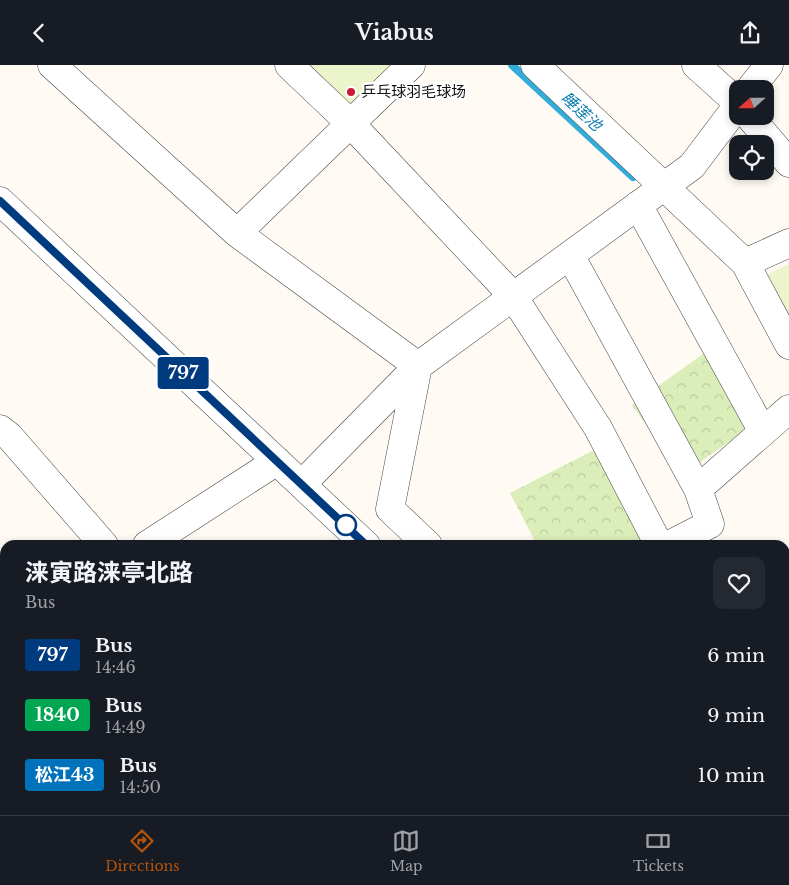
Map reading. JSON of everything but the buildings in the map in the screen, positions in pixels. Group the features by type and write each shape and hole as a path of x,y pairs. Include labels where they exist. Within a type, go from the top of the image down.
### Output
{"street":[{"path":"52,65 237,233 418,366"},
{"path":"289,65 350,123 513,296 598,427 656,540"},
{"path":"237,233 411,65"},
{"path":"536,65 745,263 789,345"},
{"path":"696,65 729,96"},
{"path":"757,80 768,65"},
{"path":"302,484 418,366 692,165 729,116"},
{"path":"757,125 789,163"},
{"path":"0,201 361,540"},
{"path":"638,205 763,432"},
{"path":"745,263 789,243"},
{"path":"570,255 698,489 714,535 692,540"},
{"path":"418,366 390,509 423,540"},
{"path":"698,489 789,409"},
{"path":"3,437 99,540"},
{"path":"159,540 277,461"}],"green space":[{"name":"乒乓球羽毛球场","path":"305,65 405,65 350,117"},
{"path":"789,264 789,333 756,280"},
{"path":"707,351 757,422 682,475 632,405"},
{"path":"596,449 643,540 534,540 510,493"}],"waterway":[{"name":"睡莲池","path":"512,65 633,177"}],"bus line":[{"name":"797","path":"0,201 361,540"}],"place":[{"name":"乒乓球羽毛球场","path":"351,92"}]}
